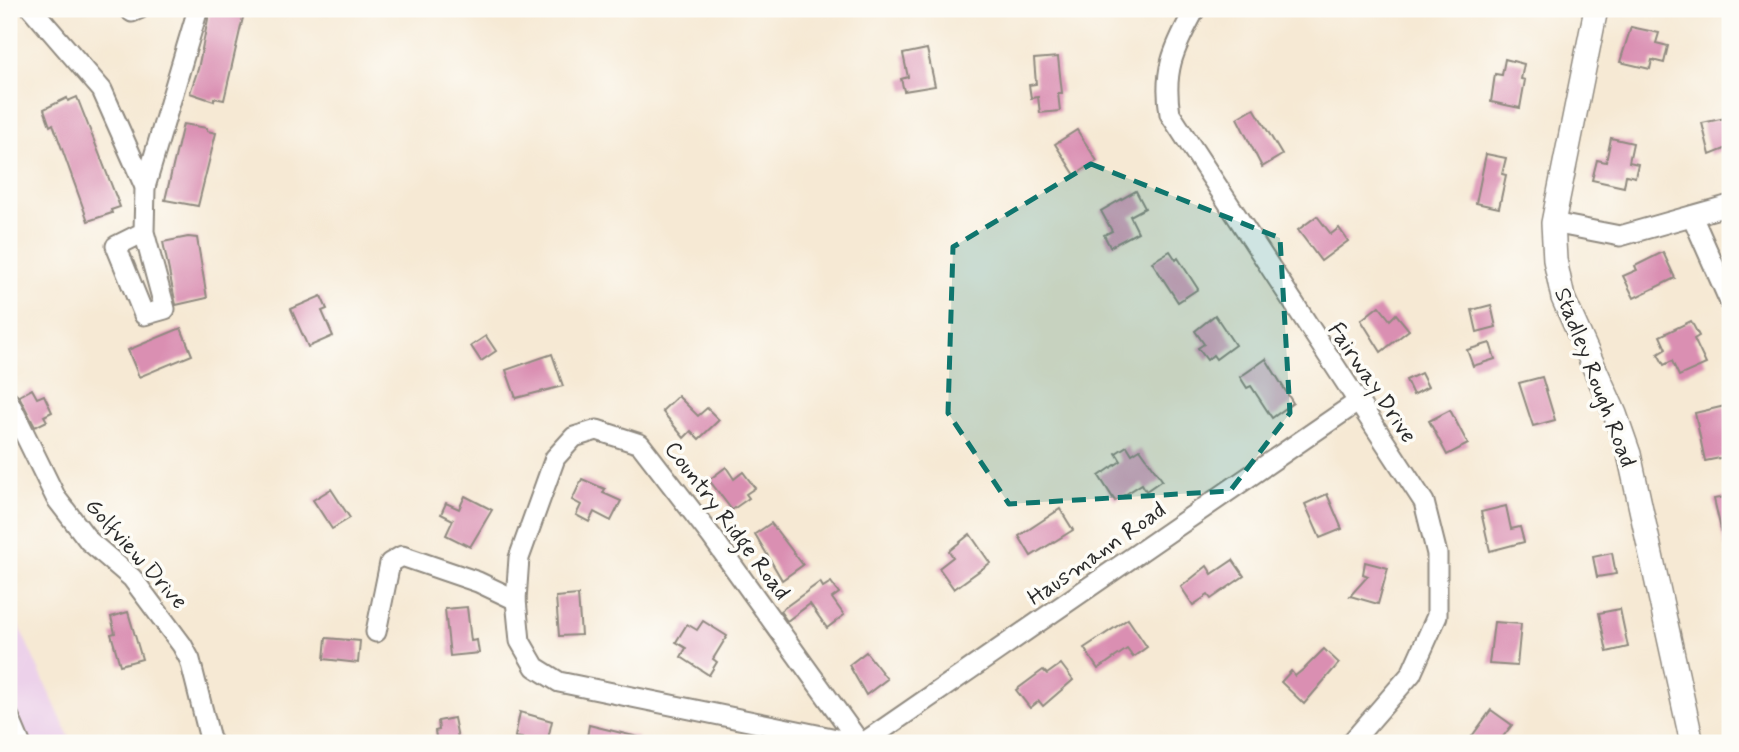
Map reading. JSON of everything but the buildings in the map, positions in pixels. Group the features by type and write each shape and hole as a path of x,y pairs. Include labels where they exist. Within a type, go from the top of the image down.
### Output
{"main road":[{"name":"Stadley Rough Road","path":"1596,9 1553,223 1555,260 1563,299 1615,414 1629,454 1692,743"}],"street":[{"path":"32,9 102,90 145,187"},
{"path":"144,232 145,187 198,9"},
{"name":"Fairway Drive","path":"1192,9 1193,13 1172,51 1166,89 1170,114 1356,403 1424,502 1437,554 1437,616 1411,674 1351,743"},
{"path":"1553,223 1620,236 1730,205"},
{"path":"1692,216 1730,302"},
{"name":"Golfview Drive","path":"9,402 56,498 89,541 132,578 182,645 190,660 211,743"},
{"name":"Hausmann Road","path":"860,743 1356,403"},
{"name":"Country Ridge Road","path":"597,430 640,444 712,537 860,743 559,682 535,667 520,641 516,600 519,558 555,458 574,437 597,430"},
{"path":"376,632 390,563 402,556 478,582 516,600"}],"highlighted area":[{"path":"1091,164 1280,238 1290,413 1230,491 1009,504 948,413 953,247"}],"shaded area":[{"path":"9,604 72,743 9,743"}]}
